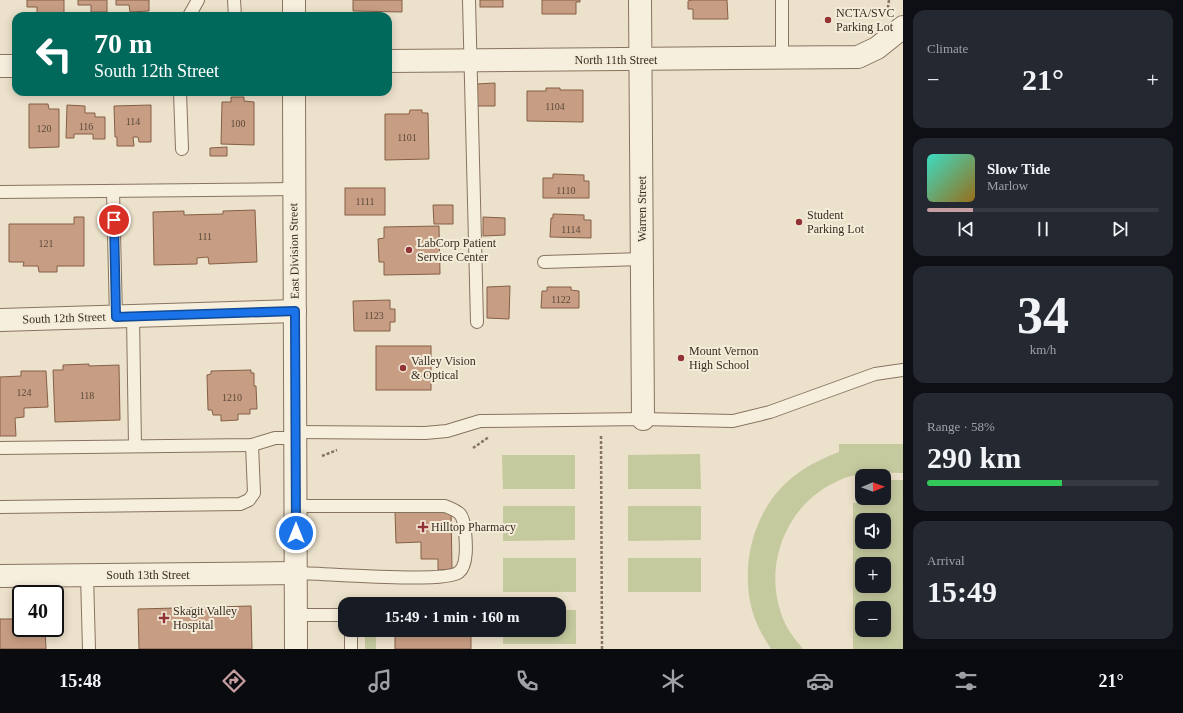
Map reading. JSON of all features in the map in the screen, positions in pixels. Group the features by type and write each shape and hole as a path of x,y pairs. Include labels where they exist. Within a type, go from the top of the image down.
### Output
{"street":[{"path":"294,0 294,12"},
{"name":"Warren Street","path":"640,0 642,418"},
{"name":"North 11th Street","path":"392,60 641,60 858,57 877,48 899,20"},
{"path":"0,66 12,66"},
{"name":"East Division Street","path":"294,96 296,649"},
{"name":"South 12th Street","path":"0,320 295,311"},
{"name":"South 13th Street","path":"0,576 296,573"}],"lane":[{"path":"191,12 198,0"},
{"path":"234,0 235,12"},
{"path":"469,0 478,322"},
{"path":"782,0 782,58"},
{"path":"180,96 182,149"},
{"path":"0,192 294,190"},
{"path":"113,191 125,316 135,446"},
{"path":"544,262 642,259"},
{"path":"0,448 252,445 275,438 295,435 425,433 447,431 480,421 642,418 733,420 770,412 875,374 903,370"},
{"path":"0,507 240,504 249,500 254,493 252,445"},
{"path":"295,506 445,506 456,510 463,517 466,537 465,557 461,571 454,576 421,578 296,573"},
{"path":"87,575 89,649"},
{"path":"296,615 338,614"},
{"path":"351,637 351,649"}],"path":[{"path":"888,0 888,7 899,20"},
{"path":"602,435 602,649"}],"green space":[{"path":"839,444 903,444 903,473 891,473 891,469 855,469 855,475 840,480 822,490 807,502 794,518 785,535 778,554 775,573 776,593 781,613 787,628 803,649 771,649 752,610 749,591 748,571 750,552 755,533 762,515 773,498 785,484 810,465 839,452"},
{"path":"700,454 701,489 628,489 628,455"},
{"path":"502,455 575,455 575,489 503,489"},
{"path":"891,480 903,480 903,649 853,649 853,503 855,503 855,505 891,505"},
{"path":"503,506 575,506 575,540 503,541"},
{"path":"628,506 701,506 701,540 628,541"},
{"path":"503,558 576,558 576,592 503,592"},
{"path":"628,558 701,558 701,592 628,592"},
{"path":"566,610 576,610 576,644 503,644 503,637 566,637"},
{"path":"365,637 376,637 376,649 365,649"}],"building":[{"path":"27,0 64,0 64,12 37,12 37,7 27,7"},
{"path":"78,0 107,0 107,12 91,12 91,5 78,5"},
{"path":"116,0 149,0 149,11 130,12 129,5 116,5"},
{"path":"353,0 402,0 402,12 353,11"},
{"path":"480,0 503,0 503,7 480,7"},
{"path":"542,0 580,0 580,2 576,2 576,14 542,14"},
{"path":"727,0 728,19 693,19 693,9 688,9 688,1"},
{"path":"495,83 495,106 476,106 476,84"},
{"path":"546,88 560,88 560,90 583,90 583,122 527,121 527,91 546,91"},
{"path":"231,97 244,97 244,101 254,102 254,145 221,144 222,102 231,102"},
{"path":"29,104 48,104 49,109 59,109 59,147 29,148"},
{"path":"67,105 85,106 85,113 95,113 95,117 105,117 105,139 93,139 93,134 74,134 74,138 66,138"},
{"path":"151,105 151,142 139,142 138,137 133,137 134,146 117,146 117,137 115,137 114,106"},
{"path":"410,110 422,110 422,113 428,113 429,159 385,160 385,114 409,114"},
{"path":"227,147 227,156 210,156 210,148"},
{"path":"553,174 584,175 584,181 589,181 589,198 543,198 543,178 553,178"},
{"path":"345,188 385,188 385,215 345,215"},
{"path":"433,205 453,205 453,224 434,224"},
{"path":"255,210 257,262 209,264 208,257 197,258 197,264 154,265 153,212 184,211 184,215 223,214 223,211"},
{"path":"553,214 584,215 584,220 591,220 591,238 550,237 551,218 553,218"},
{"path":"74,217 84,217 84,266 57,266 57,272 39,272 38,266 23,266 24,262 9,262 9,224 74,224"},
{"path":"483,217 505,218 505,235 483,236"},
{"name":"LabCorp Patient Service Center","path":"439,226 440,274 384,275 384,262 379,262 378,239 384,238 384,227"},
{"path":"510,286 509,319 487,318 487,287"},
{"path":"547,287 571,287 571,290 579,291 579,308 541,308 542,291 547,291"},
{"path":"390,300 390,309 395,309 395,322 390,322 390,331 354,331 353,301"},
{"name":"Valley Vision & Optical","path":"376,346 431,346 431,390 376,390"},
{"path":"89,364 89,366 119,365 120,420 55,422 53,370 63,370 63,365"},
{"path":"251,370 251,373 254,373 254,386 256,386 257,409 250,409 250,414 238,414 238,420 221,421 221,415 213,415 212,410 208,410 207,375 211,374 211,371"},
{"path":"21,371 46,371 48,407 24,408 24,417 15,418 16,436 0,436 0,377 21,376"},
{"name":"Hilltop Pharmacy","path":"451,511 452,569 438,570 438,559 421,559 421,542 396,543 395,512"},
{"path":"251,606 252,649 139,649 138,609"},
{"path":"0,619 12,619 12,637 45,637 46,649 0,649"},
{"path":"395,637 471,637 471,649 395,649"}],"place":[{"name":"NCTA/SVC Parking Lot","path":"828,20"},
{"name":"Student Parking Lot","path":"799,222"},
{"name":"LabCorp Patient Service Center","path":"409,250"},
{"name":"Mount Vernon High School","path":"681,358"},
{"name":"Valley Vision & Optical","path":"403,368"},
{"name":"Hilltop Pharmacy","path":"423,527"},
{"name":"Skagit Valley Hospital","path":"164,618"}],"route":[{"path":"114,220 116,317 295,311 296,533"}]}
